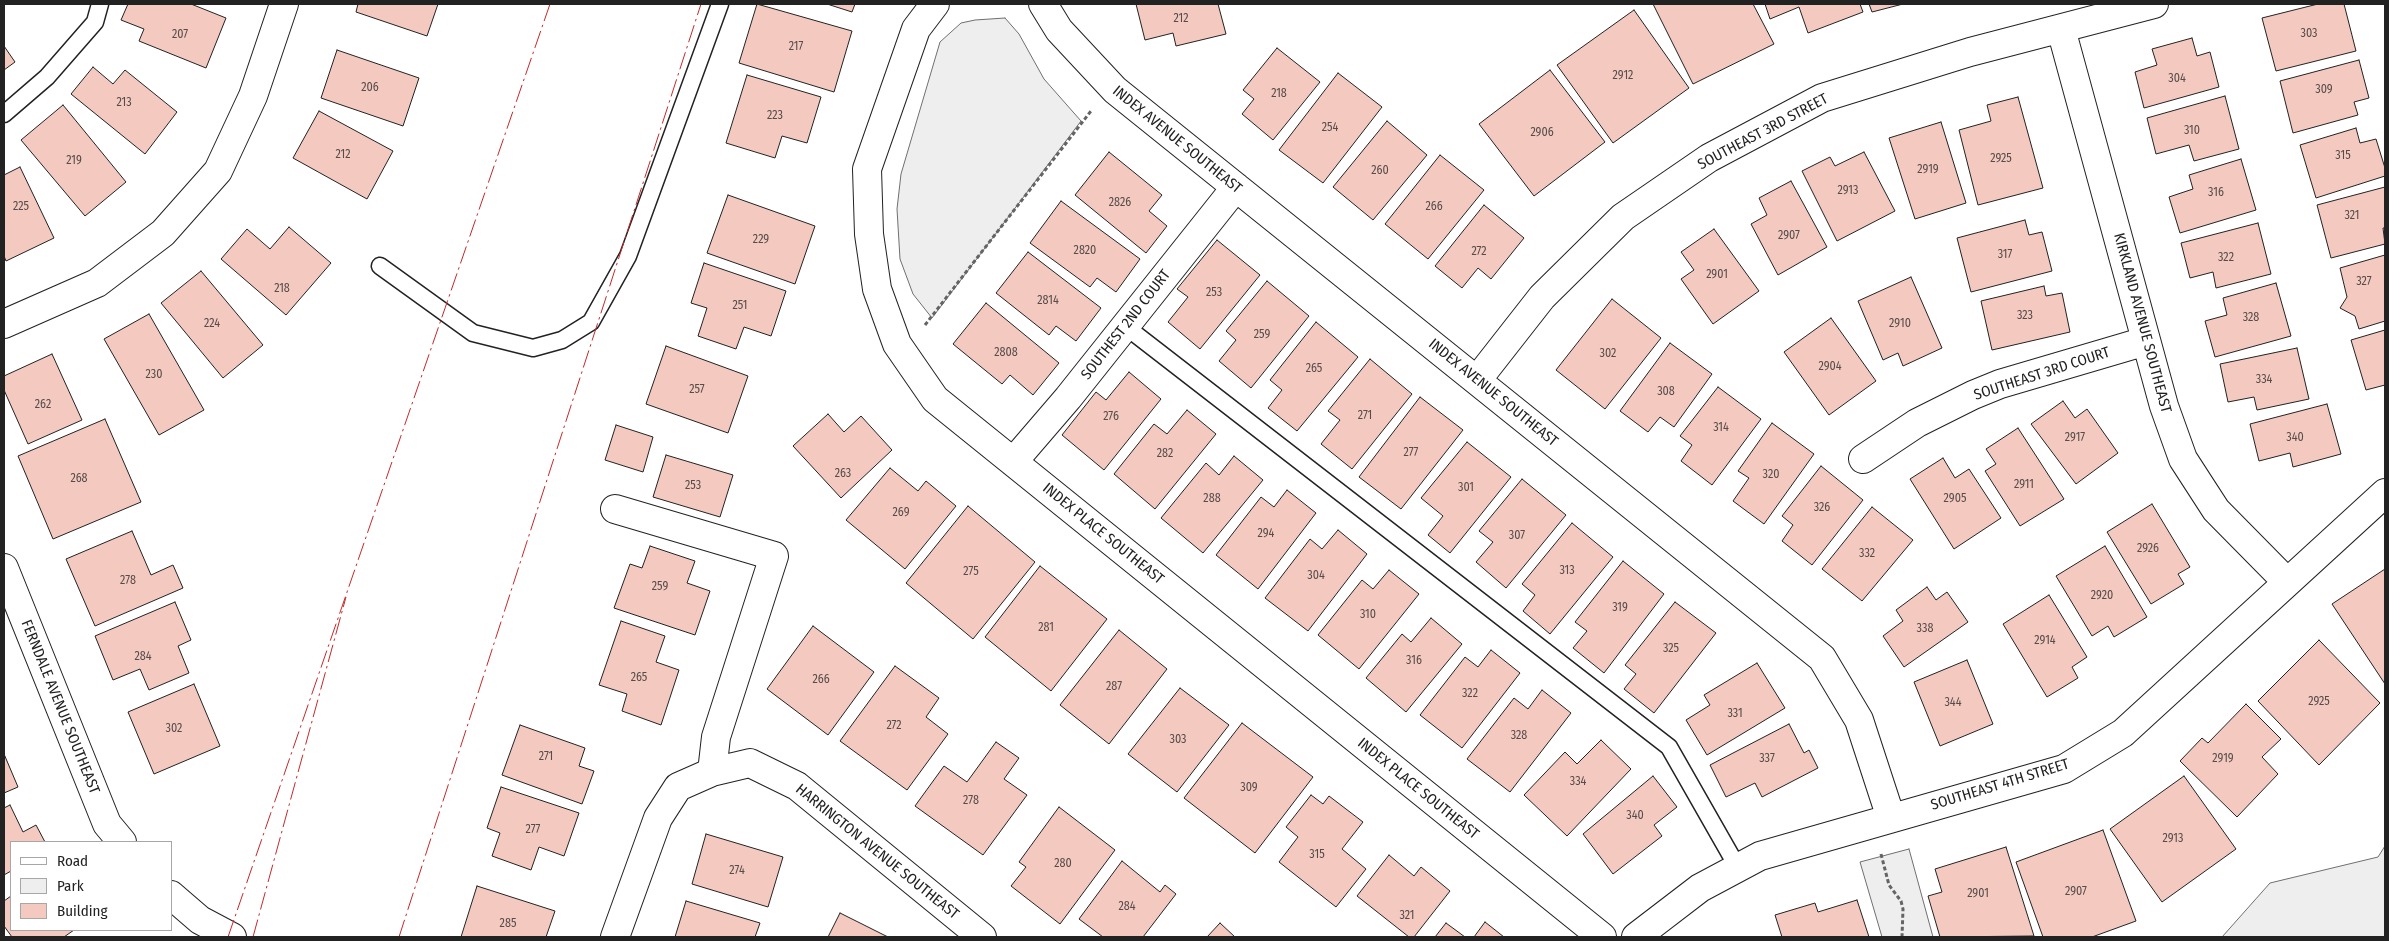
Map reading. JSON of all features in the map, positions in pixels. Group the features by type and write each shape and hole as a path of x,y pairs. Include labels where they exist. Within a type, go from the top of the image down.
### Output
{"street":[{"path":"4,324 97,283 163,233 218,171 253,96 284,4"},
{"name":"INDEX PLACE SOUTHEAST","path":"935,4 916,29 867,169 869,234 877,289 897,344 935,399 1602,937"},
{"name":"INDEX AVENUE SOUTHEAST","path":"1043,4 1059,30 1111,86 1822,658 1859,720 1883,821"},
{"name":"SOUTHEAST 3RD STREET","path":"1478,380 1542,297 1623,217 1709,158 1822,98 1970,52 2154,4"},
{"name":"KIRKLAND AVENUE SOUTHEAST","path":"2061,29 2164,406 2183,459 2216,510 2287,582"},
{"name":"SOUTHEST 2ND COURT","path":"1013,462 1068,398 1236,187"},
{"name":"SOUTHEAST 3RD COURT","path":"1863,459 1917,423 1973,395 2000,384 2146,341"},
{"name":"SOUTHEAST 4TH STREET","path":"1636,937 1700,888 1760,856 2064,769 2123,733 2385,493"},
{"path":"615,509 774,556 716,737 712,772"},
{"name":"FERNDALE AVENUE SOUTHEAST","path":"4,568 107,824 121,841"},
{"name":"HARRINGTON AVENUE SOUTHEAST","path":"615,937 658,818 678,787 712,772 750,763 797,786 982,937"},
{"path":"172,896 200,920 232,937"}],"lane":[{"path":"4,114 47,76 95,22 100,4"},
{"path":"380,266 473,332 533,348 562,340 591,322 628,256 720,4"},
{"path":"1125,326 1669,747 1738,868"}],"path":[{"path":"903,353 1111,86"},
{"path":"1883,821 1885,876 1901,901 1903,909 1902,937"}],"green space":[{"path":"1005,18 1019,34 1044,79 1081,121 932,318 913,294 900,259 897,209 901,174 940,42 961,23"},
{"path":"2385,846 2385,937 2222,937 2270,883 2378,857"},
{"path":"1909,849 1933,937 1882,937 1860,862"}],"building":[{"path":"128,4 191,4 226,18 206,68 139,41 144,29 121,20"},
{"path":"358,4 438,4 427,36 356,12"},
{"path":"757,4 852,31 834,92 739,63"},
{"path":"827,4 855,4 852,12"},
{"path":"1136,4 1218,4 1226,34 1176,46 1173,33 1145,40"},
{"path":"1653,4 1753,4 1774,44 1693,84"},
{"path":"1765,4 1860,4 1863,12 1808,33 1799,7 1770,19"},
{"path":"1869,4 1903,4 1872,12"},
{"path":"2318,4 2344,4 2356,51 2276,71 2262,18"},
{"path":"1634,10 1689,88 1613,143 1557,65"},
{"path":"2192,38 2197,56 2210,52 2219,87 2144,108 2135,72 2157,65 2152,49"},
{"path":"4,46 15,62 4,70"},
{"path":"1277,48 1320,82 1273,140 1242,114 1254,99 1243,90"},
{"path":"337,50 419,78 403,126 321,98"},
{"path":"2359,60 2369,98 2354,102 2358,115 2293,133 2280,81"},
{"path":"93,67 113,84 125,70 177,112 145,154 71,94"},
{"path":"1550,70 1605,142 1534,196 1479,124"},
{"path":"1338,73 1382,107 1323,183 1279,150"},
{"path":"747,75 821,97 807,143 782,136 775,158 726,143"},
{"path":"2225,96 2239,149 2194,161 2189,145 2156,154 2147,118"},
{"path":"2018,97 2043,188 1978,205 1959,130 1991,121 1987,105"},
{"path":"63,105 126,182 85,216 21,140"},
{"path":"319,111 393,151 367,199 293,158"},
{"path":"1387,121 1427,155 1373,220 1333,187"},
{"path":"1941,122 1966,203 1915,219 1889,138"},
{"path":"2356,128 2360,143 2376,139 2385,168 2385,176 2316,198 2300,145"},
{"path":"1109,152 1162,195 1149,211 1167,226 1146,253 1075,195"},
{"path":"1864,152 1895,211 1837,241 1802,171 1830,157 1835,166"},
{"path":"1440,155 1484,190 1428,259 1385,224"},
{"path":"2241,159 2256,210 2180,233 2169,197 2193,189 2189,175"},
{"path":"20,167 54,238 6,261 4,256 4,175"},
{"path":"1791,181 1827,247 1778,275 1751,224 1767,215 1759,198"},
{"path":"2385,187 2385,228 2383,228 2385,244 2331,258 2317,205"},
{"path":"728,195 815,226 795,284 707,253"},
{"path":"1061,201 1140,259 1116,292 1097,278 1090,287 1030,243"},
{"path":"1484,205 1524,238 1491,279 1478,268 1462,288 1435,266"},
{"path":"2025,220 2029,235 2042,232 2052,271 1971,292 1957,238"},
{"path":"2258,223 2271,274 2216,288 2213,272 2190,278 2181,243"},
{"path":"289,227 331,263 286,315 221,259 247,229 270,249"},
{"path":"1714,229 1759,291 1713,324 1681,279 1694,270 1681,252"},
{"path":"1217,240 1260,275 1200,349 1168,322 1188,297 1177,289"},
{"path":"1028,252 1101,308 1076,341 1056,326 1049,335 996,293"},
{"path":"2385,255 2385,321 2359,329 2355,316 2340,308 2347,297 2340,268"},
{"path":"704,263 786,291 771,336 744,327 736,349 698,336 707,308 691,303"},
{"path":"201,271 263,345 223,378 161,303"},
{"path":"1911,277 1942,348 1903,366 1898,353 1883,360 1858,301"},
{"path":"1267,281 1309,316 1251,388 1219,361 1236,340 1226,331"},
{"path":"2276,283 2291,336 2215,357 2205,321 2227,315 2223,298"},
{"path":"2044,286 2046,296 2062,293 2070,332 1992,350 1981,301"},
{"path":"1612,299 1661,338 1605,409 1556,370"},
{"path":"986,303 1059,363 1033,395 1010,375 1002,384 953,344"},
{"path":"149,314 204,410 159,435 104,339"},
{"path":"1831,318 1876,381 1829,415 1784,352"},
{"path":"1316,322 1358,357 1297,431 1268,408 1282,390 1270,380"},
{"path":"2385,330 2385,385 2366,390 2351,340"},
{"path":"1670,343 1712,374 1674,427 1660,417 1648,432 1620,411"},
{"path":"666,346 748,376 728,433 646,404"},
{"path":"2297,348 2309,399 2257,410 2254,397 2228,402 2220,364"},
{"path":"52,354 82,420 28,444 4,390 4,376"},
{"path":"1370,359 1412,394 1352,469 1321,444 1340,420 1328,411"},
{"path":"1129,372 1161,399 1104,470 1062,435 1096,392 1106,400"},
{"path":"1718,387 1761,419 1712,485 1681,461 1692,445 1680,436"},
{"path":"1420,397 1463,430 1401,509 1359,477"},
{"path":"2063,401 2075,418 2087,409 2118,453 2076,484 2031,424"},
{"path":"2327,404 2341,454 2293,467 2290,453 2259,461 2250,424"},
{"path":"1187,410 1216,434 1155,509 1114,474 1154,424 1167,434"},
{"path":"828,414 844,432 861,416 892,450 841,498 793,446"},
{"path":"105,419 141,502 53,539 18,456"},
{"path":"1772,423 1814,454 1764,524 1733,501 1749,478 1738,471"},
{"path":"616,425 653,437 643,472 605,460"},
{"path":"2018,428 2064,499 2020,526 1985,471 1996,464 1986,449"},
{"path":"1467,442 1511,477 1450,553 1428,535 1443,516 1421,498"},
{"path":"666,455 733,475 720,517 653,497"},
{"path":"1234,456 1263,480 1203,553 1161,518 1206,463 1219,475"},
{"path":"1943,458 1955,478 1969,469 2001,518 1954,549 1910,479"},
{"path":"1821,466 1863,500 1812,565 1782,541 1793,525 1782,516"},
{"path":"890,468 918,491 926,481 956,506 905,569 846,520"},
{"path":"1522,479 1566,515 1506,588 1476,562 1493,542 1479,531"},
{"path":"1287,490 1316,513 1258,589 1216,555 1261,497 1274,507"},
{"path":"2152,504 2190,567 2178,574 2184,584 2151,604 2107,532"},
{"path":"968,506 1035,562 973,639 906,583"},
{"path":"1872,507 1913,540 1862,601 1822,569"},
{"path":"1572,523 1613,557 1550,634 1523,611 1535,595 1522,584"},
{"path":"1338,530 1367,554 1308,631 1265,598 1310,539 1322,549"},
{"path":"132,531 151,575 173,565 183,588 95,626 66,559"},
{"path":"650,546 695,561 687,583 710,591 695,635 614,608 630,564 642,568"},
{"path":"2105,546 2147,617 2114,637 2108,626 2092,636 2056,576"},
{"path":"1623,561 1664,594 1604,673 1573,648 1587,631 1575,622"},
{"path":"1040,566 1107,619 1051,691 985,637"},
{"path":"2385,569 2385,684 2332,604"},
{"path":"1389,570 1419,594 1359,669 1318,635 1362,580 1373,589"},
{"path":"1927,587 1936,600 1947,592 1968,622 1904,667 1883,636 1903,621 1896,610"},
{"path":"2049,595 2087,657 2072,667 2078,678 2047,697 2003,624"},
{"path":"175,602 191,640 178,646 189,673 149,690 140,669 113,680 95,636"},
{"path":"1675,602 1716,633 1654,713 1624,689 1636,674 1625,665"},
{"path":"1431,618 1462,644 1406,712 1366,678 1402,634 1411,642"},
{"path":"621,621 665,636 656,662 679,670 661,725 622,711 627,694 599,685"},
{"path":"813,626 874,672 828,735 767,689"},
{"path":"1119,630 1167,669 1109,744 1060,705"},
{"path":"2319,640 2380,703 2319,765 2258,701"},
{"path":"1491,650 1520,673 1462,748 1420,715 1465,657 1478,667"},
{"path":"1967,660 1993,724 1940,746 1914,682"},
{"path":"1757,663 1785,708 1707,755 1686,720 1710,705 1704,695"},
{"path":"895,666 939,698 926,717 948,734 907,790 840,741"},
{"path":"194,684 220,746 154,774 128,712"},
{"path":"1180,688 1229,725 1177,792 1128,754"},
{"path":"1542,690 1571,713 1510,792 1467,759 1514,698 1528,709"},
{"path":"2246,704 2281,739 2262,757 2278,774 2237,817 2180,761 2202,738 2208,743"},
{"path":"1242,723 1313,777 1255,853 1184,798"},
{"path":"1789,724 1804,753 1809,750 1818,768 1762,797 1755,783 1726,797 1710,765"},
{"path":"520,725 585,748 579,766 594,771 582,804 502,775"},
{"path":"1601,740 1631,769 1567,836 1524,795 1565,752 1577,764"},
{"path":"996,742 1019,758 1004,779 1027,795 983,855 915,806 944,766 967,782"},
{"path":"4,754 18,787 4,793"},
{"path":"1653,776 1677,807 1654,825 1662,836 1613,874 1583,834"},
{"path":"2184,776 2236,849 2162,902 2110,829"},
{"path":"501,787 579,813 564,856 539,847 531,870 492,856 500,833 487,828"},
{"path":"1311,795 1323,804 1329,796 1363,822 1342,849 1366,869 1336,907 1279,862 1298,837 1286,827"},
{"path":"10,805 23,832 36,825 44,841 10,841 10,872 4,875 4,808"},
{"path":"1059,807 1115,850 1060,924 1011,886 1026,867 1019,862"},
{"path":"2103,830 2136,921 2092,937 2043,937 2016,862"},
{"path":"706,834 783,857 768,907 692,884"},
{"path":"2006,847 2034,936 1940,937 1928,896 1942,892 1935,869"},
{"path":"1389,855 1414,876 1421,867 1450,891 1414,937 1409,937 1357,896"},
{"path":"1122,861 1160,892 1165,885 1176,894 1143,937 1103,937 1079,919"},
{"path":"477,886 555,911 546,937 461,937"},
{"path":"10,897 10,931 73,931 64,937 12,937 4,926 4,901"},
{"path":"1857,900 1869,937 1782,937 1775,915 1815,903 1818,912"},
{"path":"686,901 760,923 755,937 675,937"},
{"path":"840,913 888,937 828,937"},
{"path":"1485,922 1504,937 1474,937"},
{"path":"1220,923 1235,937 1207,937"},
{"path":"1446,923 1465,937 1435,937"}],"power":[{"path":"228,937 550,4"},
{"path":"399,937 701,4"},
{"path":"253,937 346,597"}]}
